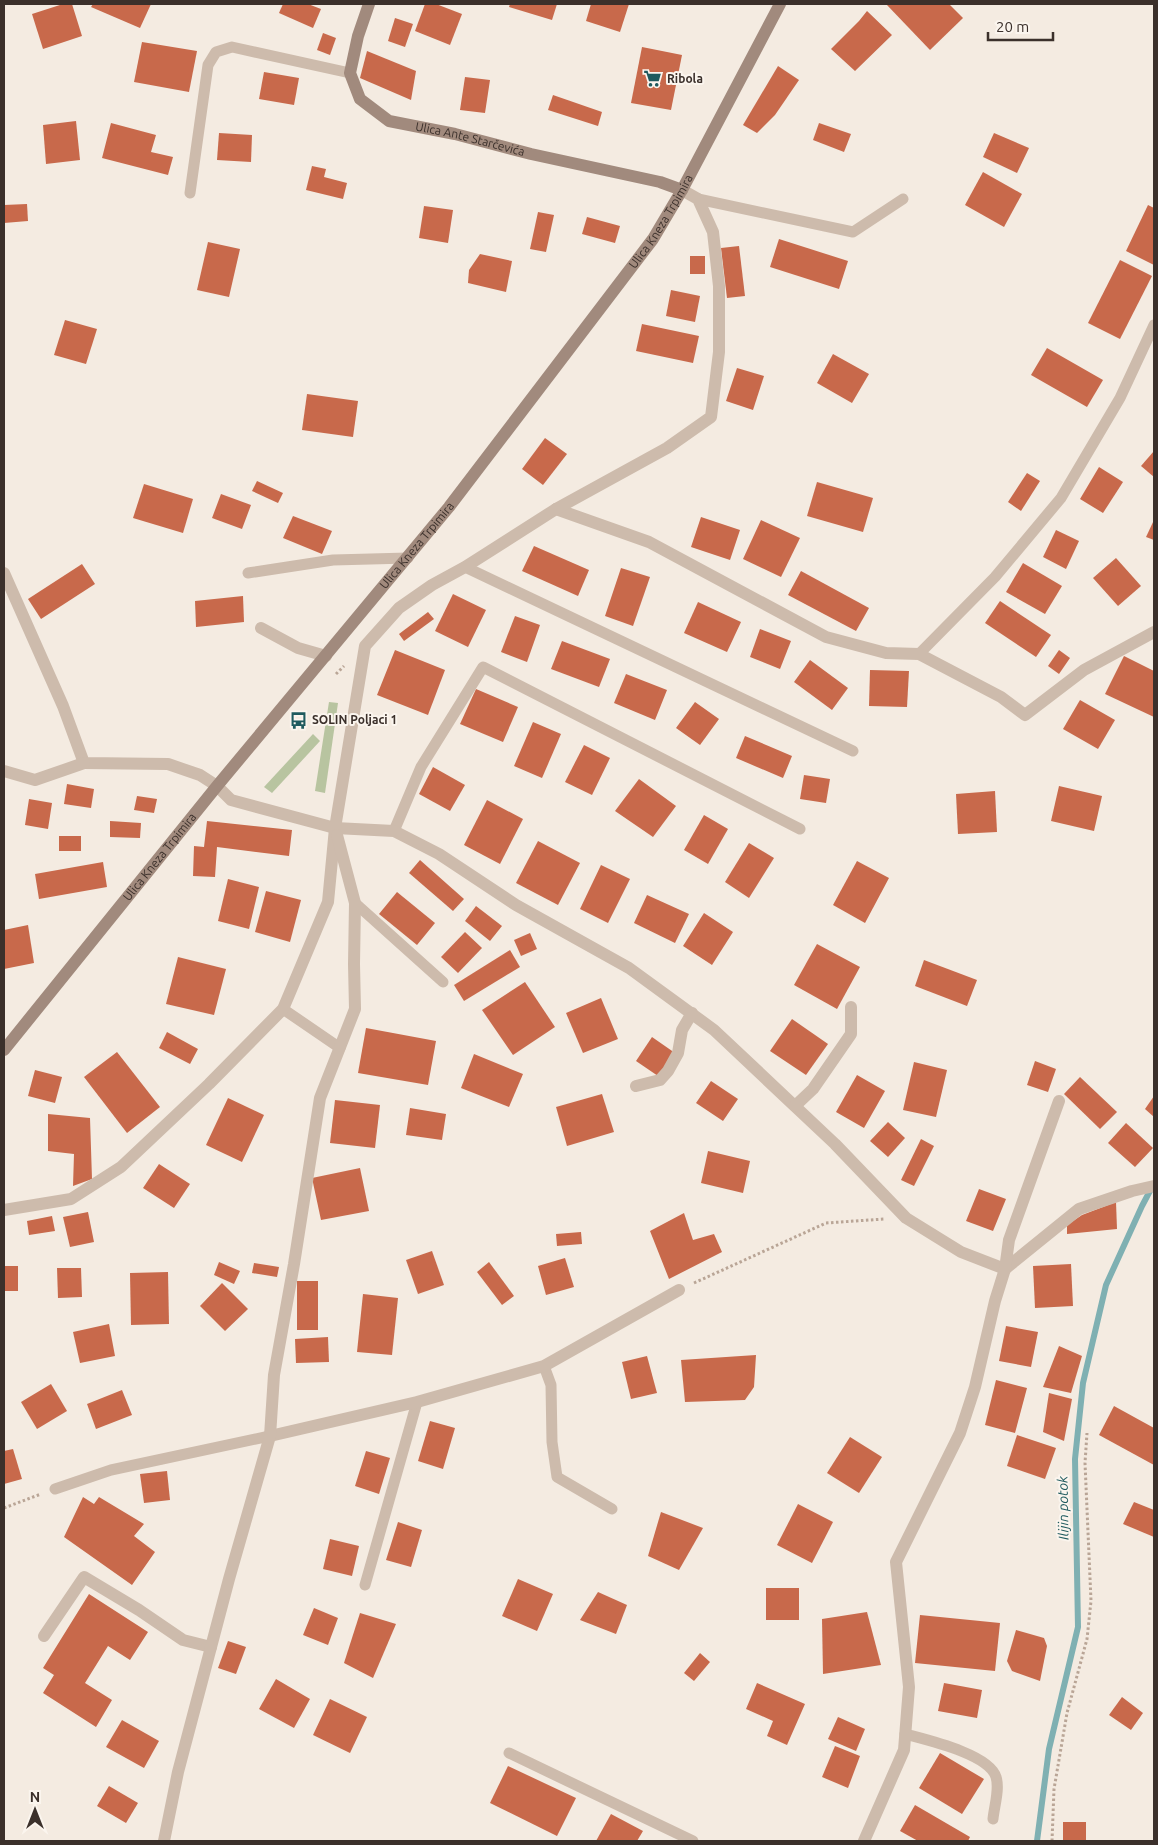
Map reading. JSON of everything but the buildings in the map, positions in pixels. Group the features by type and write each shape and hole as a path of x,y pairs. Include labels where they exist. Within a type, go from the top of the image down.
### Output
{"main road":[{"path":"350,73 358,36 369,4"},
{"name":"Ulica Kneza Trpimira","path":"4,1050 217,786 408,558 653,239 682,190 780,4"},
{"name":"Ulica Ante Starčevića","path":"350,73 360,99 389,121 455,134 531,154 660,182 682,190"}],"street":[{"path":"4,1210 71,1199 121,1167 209,1084 283,1009 328,902 335,828 365,646 399,608 432,585 465,567 556,510 667,448 711,417 718,352 718,286 712,232 698,199 682,190"},
{"path":"556,510 649,542 826,637 886,653 919,654 1001,697 1026,715 1084,670 1151,637"},
{"path":"4,573 64,706 84,763"},
{"path":"260,628 298,648 326,656"},
{"path":"4,771 35,780 84,763 168,764 200,774 217,786 231,800 335,828 394,831 439,854 516,905 629,968 692,1013 714,1030 835,1144 906,1218 961,1252 1005,1269"},
{"path":"164,1841 178,1772 270,1436 274,1375 294,1264 320,1098 355,1009 356,903 335,828"},
{"path":"795,1106 813,1089 851,1034 851,1007"},
{"path":"636,1086 660,1080 668,1071 678,1053 682,1030 692,1013"},
{"path":"864,1841 904,1750 909,1687 896,1562 960,1434 975,1387 1005,1269 1009,1240 1059,1101"},
{"path":"1005,1269 1079,1209 1154,1186"},
{"path":"270,1436 417,1402 544,1366 680,1290"},
{"path":"44,1636 84,1577 139,1610 183,1640 212,1647"}],"lane":[{"path":"190,193 208,65 216,52 232,47 350,73"},
{"path":"698,199 853,232 903,199"},
{"path":"919,654 995,576 1061,498 1120,398 1154,325"},
{"path":"248,573 333,560 408,558"},
{"path":"465,567 853,751"},
{"path":"394,831 420,767 483,667 800,829"},
{"path":"356,903 443,982"},
{"path":"283,1009 340,1048"},
{"path":"544,1366 551,1385 552,1442 557,1478 612,1509"},
{"path":"366,1584 417,1402"},
{"path":"55,1489 111,1470 270,1436"},
{"path":"905,1734 949,1745 991,1767 997,1779 993,1819"},
{"path":"510,1753 693,1841"}],"path":[{"path":"680,1290 826,1223 906,1218"},
{"path":"1052,1841 1054,1789 1068,1713 1087,1639 1091,1601 1084,1463 1087,1434"},
{"path":"4,1508 55,1489"}],"green space":[{"path":"329,702 338,703 325,793 315,791"},
{"path":"313,734 320,741 272,793 264,787"}],"waterway":[{"name":"Ilijin potok","path":"1037,1841 1049,1749 1078,1627 1075,1459 1083,1383 1106,1285 1152,1187"}],"place":[{"name":"Ribola","path":"653,79"},
{"name":"SOLIN Poljaci 1","path":"298,720"}]}
